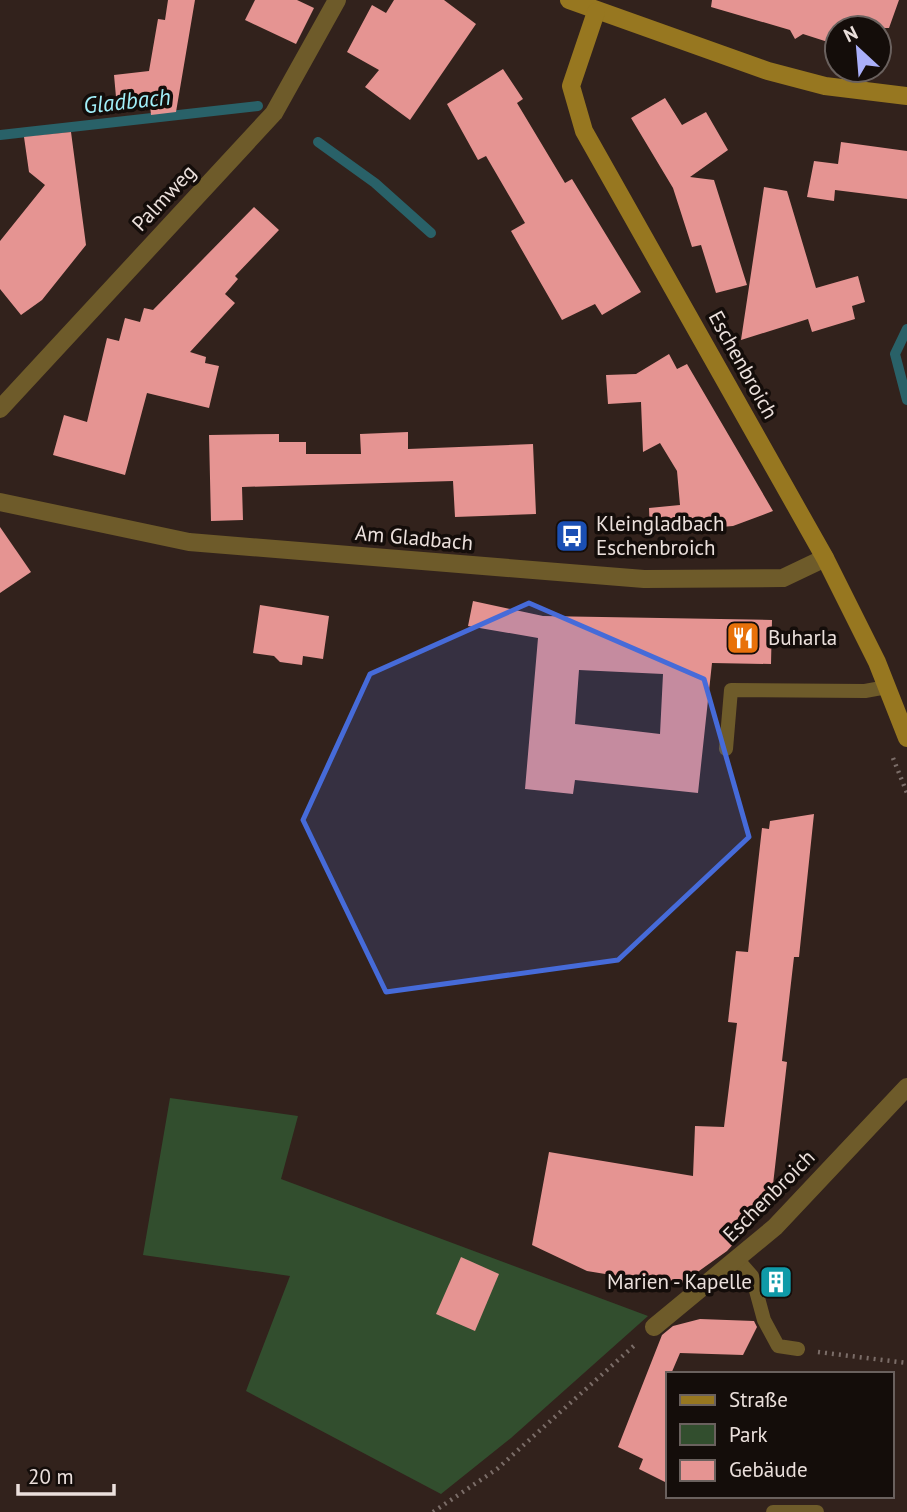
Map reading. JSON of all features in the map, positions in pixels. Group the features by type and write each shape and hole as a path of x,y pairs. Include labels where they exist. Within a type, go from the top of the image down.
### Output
{"street":[{"name":"Palmweg","path":"0,409 274,113 337,0"},
{"path":"569,0 596,12 825,86 907,96"},
{"name":"Eschenbroich","path":"596,12 571,86 584,131 825,558 887,687 907,738"},
{"name":"Am Gladbach","path":"0,502 189,542 644,579 783,578 825,558"},
{"name":"Eschenbroich","path":"654,1327 775,1227 907,1087"}],"lane":[{"path":"726,749 731,690 865,691 887,687"},
{"path":"738,1260 752,1276 764,1320 778,1346 798,1349"},
{"path":"774,1512 817,1512"}],"path":[{"path":"433,1512 497,1469 654,1327"},
{"path":"798,1349 907,1363"}],"highlighted area":[{"path":"529,603 704,679 749,837 618,960 386,992 303,820 370,674"}],"green space":[{"path":"170,1098 298,1116 281,1179 648,1316 511,1438 441,1494 246,1391 290,1276 143,1255"}],"building":[{"path":"168,0 195,0 176,112 151,115 150,105 117,108 114,75 149,71 158,19 165,20"},
{"path":"255,0 297,0 314,8 296,44 245,20"},
{"path":"394,0 444,0 476,24 410,120 365,87 379,70 347,52 372,5 386,13"},
{"path":"712,0 899,0 893,17 893,14 823,14 823,40 803,34 795,39 790,30 711,7"},
{"path":"503,69 523,99 517,103 565,183 572,179 641,292 602,315 595,304 562,320 511,231 525,223 486,156 478,160 447,104"},
{"path":"665,98 682,125 706,112 728,150 690,177 714,180 747,285 716,293 701,245 692,247 673,188 631,118"},
{"path":"71,132 86,245 42,300 21,315 0,289 0,241 45,185 29,172 24,137"},
{"path":"841,142 907,151 907,199 835,190 834,201 807,197 814,161 838,164"},
{"path":"764,187 787,191 816,288 858,276 865,302 852,306 855,319 812,332 808,319 741,340"},
{"path":"254,207 279,230 235,276 238,279 225,294 235,303 190,352 206,357 205,363 219,366 209,408 147,393 125,475 53,455 64,415 87,422 107,338 119,341 125,318 140,322 144,308 153,310"},
{"path":"669,354 677,369 687,364 773,511 733,526 650,533 649,508 680,505 677,471 660,443 643,452 641,402 608,404 606,375 636,374"},
{"path":"408,432 408,449 533,444 536,514 455,517 453,481 242,487 243,520 211,521 209,435 279,434 279,442 306,442 306,454 361,454 360,434"},
{"path":"0,527 31,572 0,593"},
{"path":"473,601 543,616 772,620 771,664 712,663 698,793 575,780 573,794 525,789 538,638 468,626","holes":["579,670 663,674 660,734 575,724"]},
{"path":"260,605 329,616 323,659 303,656 302,665 280,662 274,656 253,653"},
{"path":"814,814 799,957 794,957 782,1061 787,1062 771,1202 727,1251 678,1286 587,1271 532,1245 549,1152 693,1176 695,1126 724,1127 737,1023 728,1022 736,951 748,952 762,828 769,829 770,821"},
{"path":"461,1257 499,1274 475,1331 436,1314"},
{"path":"700,1319 754,1321 757,1327 743,1355 680,1353 672,1372 666,1372 666,1482 639,1469 643,1459 618,1447 662,1335 673,1326"}],"waterway":[{"name":"Gladbach","path":"0,135 258,106"},
{"name":"Gladbach","path":"318,142 375,183 431,233"},
{"path":"907,329 895,354 907,400"}],"place":[{"name":"Kleingladbach Eschenbroich","path":"572,536"},
{"name":"Buharla","path":"743,638"},
{"name":"Marien - Kapelle","path":"776,1282"}]}
